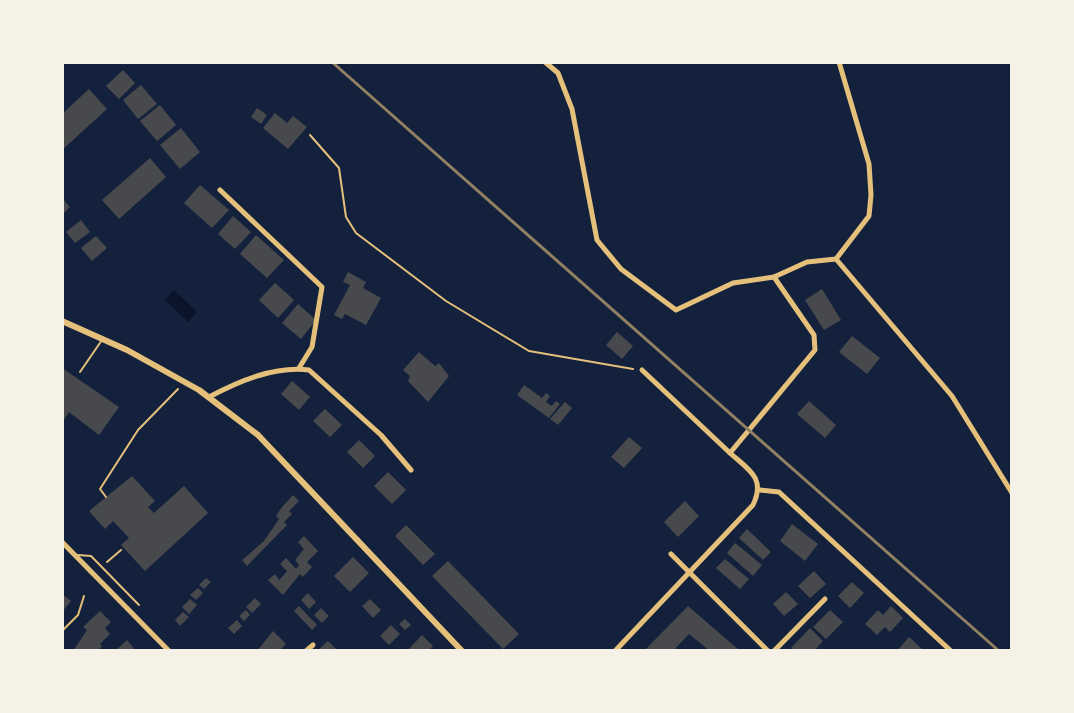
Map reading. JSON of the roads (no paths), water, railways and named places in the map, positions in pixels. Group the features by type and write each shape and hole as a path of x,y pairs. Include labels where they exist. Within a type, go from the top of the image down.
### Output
{"street":[{"path":"545,62 558,73 572,109 597,240 621,269 676,310 733,283 774,277 807,262 836,259 869,216 869,164 839,62"},
{"path":"220,190 322,287 312,347 299,369"},
{"path":"836,259 952,396 1012,493"},
{"path":"730,453 815,350 814,335 774,277"},
{"path":"62,321 184,381 258,435 462,651"},
{"path":"209,397 233,384 263,374 309,370 353,408 411,470"},
{"path":"615,651 753,505 760,490 758,479 642,370"},
{"path":"760,490 779,492 951,651"},
{"path":"62,542 169,651"},
{"path":"671,554 771,651 825,599"},
{"path":"306,651 313,645"}],"lane":[{"path":"80,372 103,339"},
{"path":"78,555 91,556 139,605"}],"water":[{"path":"174,290 197,312 188,322 165,300"}],"railway":[{"path":"332,62 999,651"}]}
